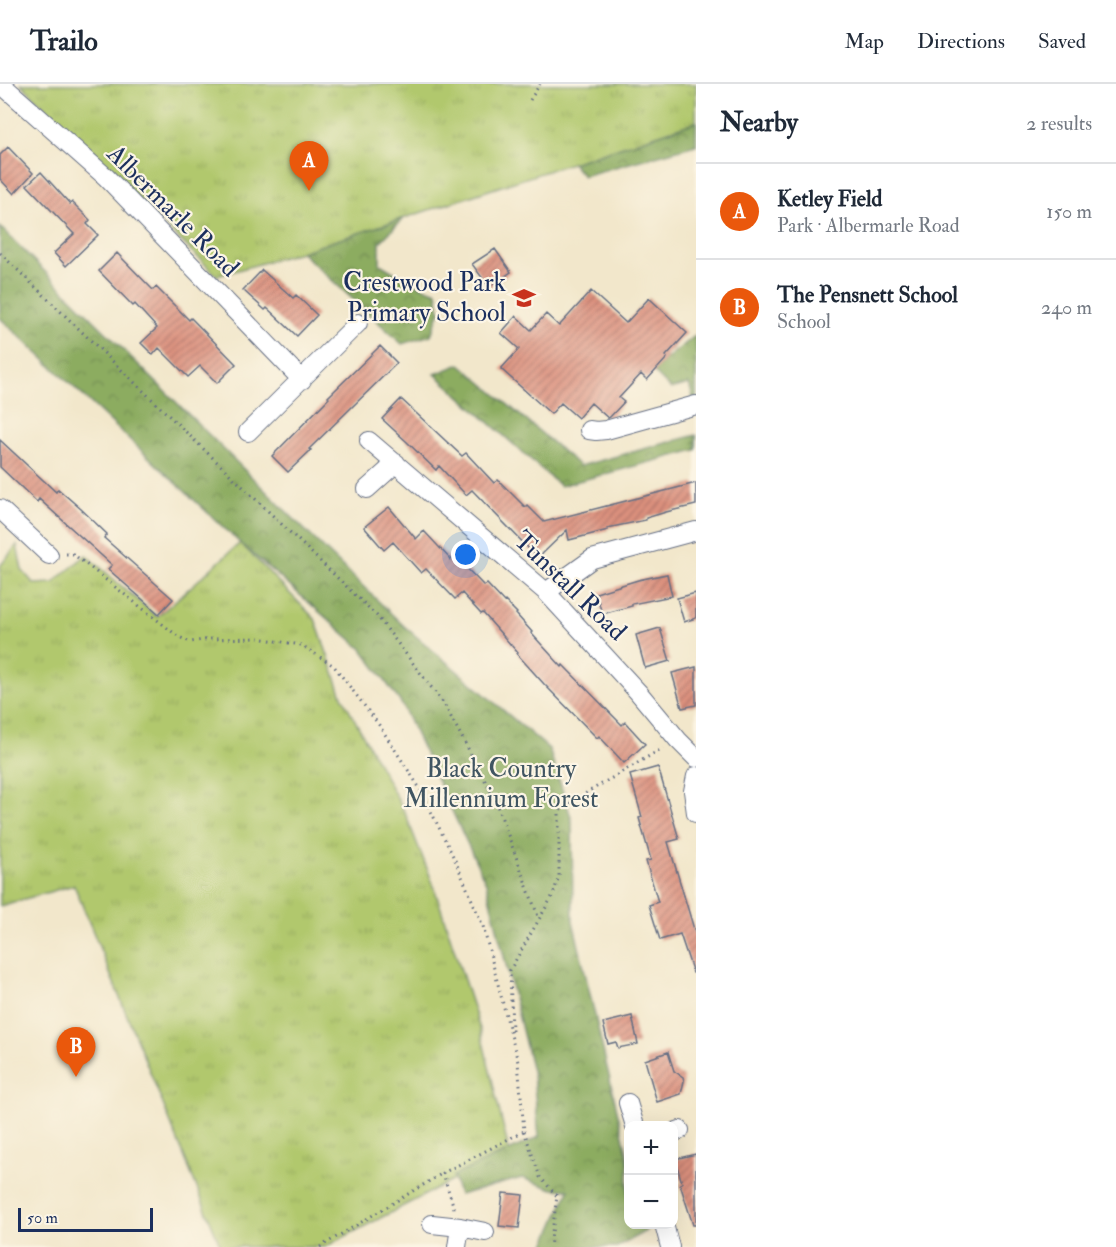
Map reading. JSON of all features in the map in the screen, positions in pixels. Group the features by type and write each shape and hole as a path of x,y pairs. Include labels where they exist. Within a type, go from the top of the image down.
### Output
{"street":[{"name":"Albermarle Road","path":"2,84 106,177 302,380"},
{"path":"248,432 357,323"},
{"path":"589,430 606,430 696,405"},
{"name":"Tunstall Road","path":"369,441 546,592 696,758"},
{"path":"367,489 396,463"},
{"path":"0,509 49,555"},
{"path":"546,592 592,559 696,531"},
{"path":"696,776 693,791 696,813"},
{"path":"628,1103 634,1121"},
{"path":"432,1224 485,1232"},
{"path":"455,1226 457,1247"},
{"path":"665,1229 670,1247"}],"path":[{"path":"530,100 540,84"},
{"path":"0,253 376,616 444,704 494,797 539,919"},
{"path":"49,555 73,554 179,637 190,642 258,638 301,645 334,666 379,725 419,787 455,860 483,926 518,1062 524,1131 540,1177 557,1196 550,1247"},
{"path":"513,1038 510,970 553,895 559,876 559,811 678,740"},
{"path":"320,1247 443,1173 524,1131"},
{"path":"443,1173 454,1208 455,1226"}],"green space":[{"path":"21,84 696,84 696,122 301,252 217,276"},
{"path":"696,122 696,145 583,176 572,163"},
{"path":"404,218 380,242 380,264 410,282 437,292 440,311 431,335 402,344 301,252"},
{"name":"Black Country Millennium Forest","path":"0,227 404,626 549,749 572,820 573,921 624,1140 624,1229 645,1229 646,1231 617,1247 544,1247 569,1190 553,1189 522,1178 459,1195 453,1176 539,1137 533,1075 486,883 401,703 362,649 240,543 0,318"},
{"path":"696,335 696,408 689,384 671,389 654,372 667,358"},
{"path":"460,364 580,466 696,435 696,450 560,486 435,374"},
{"path":"240,543 315,619 342,696 405,813 432,881 480,1029 509,1151 325,1247 221,1247 74,885 0,906 0,566 17,545 22,570 34,584 53,583 86,555 157,617"}],"building":[{"path":"8,147 33,173 14,194 0,179 0,155"},
{"path":"41,172 70,204 72,202 90,220 87,224 98,235 66,266 54,253 74,234 27,185"},
{"path":"495,249 511,272 489,287 472,264"},
{"path":"117,253 153,290 156,287 189,320 191,318 236,364 217,383 200,366 188,377 159,348 153,355 141,343 157,328 99,271"},
{"path":"262,270 293,298 296,295 317,315 297,336 267,308 265,310 243,290"},
{"path":"591,291 626,323 649,298 687,333 647,380 641,374 619,398 624,402 610,417 608,418 591,403 578,418 561,403 551,414 501,369 519,349 501,333 516,316 531,330 546,314 559,326"},
{"path":"380,346 397,363 288,472 272,456"},
{"path":"401,399 462,456 466,453 494,483 498,480 544,522 696,483 696,505 569,540 567,530 538,558 472,490 466,495 439,466 436,470 382,419"},
{"path":"0,440 56,492 58,489 81,509 107,534 104,538 173,599 159,614 108,569 112,565 39,499 37,502 0,467"},
{"path":"389,507 416,539 424,531 451,560 455,556 484,586 487,584 517,613 531,633 562,667 563,665 622,725 625,722 645,744 624,763 544,684 483,613 481,614 462,593 455,599 426,569 421,573 393,542 384,550 364,527"},
{"path":"667,574 672,596 632,604 632,606 602,614 596,593"},
{"path":"696,593 696,618 684,622 677,598"},
{"path":"660,628 670,661 645,668 636,635"},
{"path":"696,667 696,705 682,708 672,673"},
{"path":"658,767 679,839 668,842 696,936 696,973 693,973 680,934 660,940 649,905 658,902 646,861 651,860 630,775"},
{"path":"632,1016 638,1044 618,1048 616,1042 608,1044 603,1023"},
{"path":"668,1052 674,1071 683,1077 684,1081 681,1094 657,1102 645,1060"},
{"path":"696,1154 696,1225 693,1225 680,1184 682,1183 678,1158"},
{"path":"503,1193 523,1195 519,1228 499,1226"}],"place":[{"name":"Ketley Field","path":"309,191"},
{"name":"Crestwood Park Primary School","path":"524,298"},
{"name":"The Pensnett School","path":"76,1077"}]}
